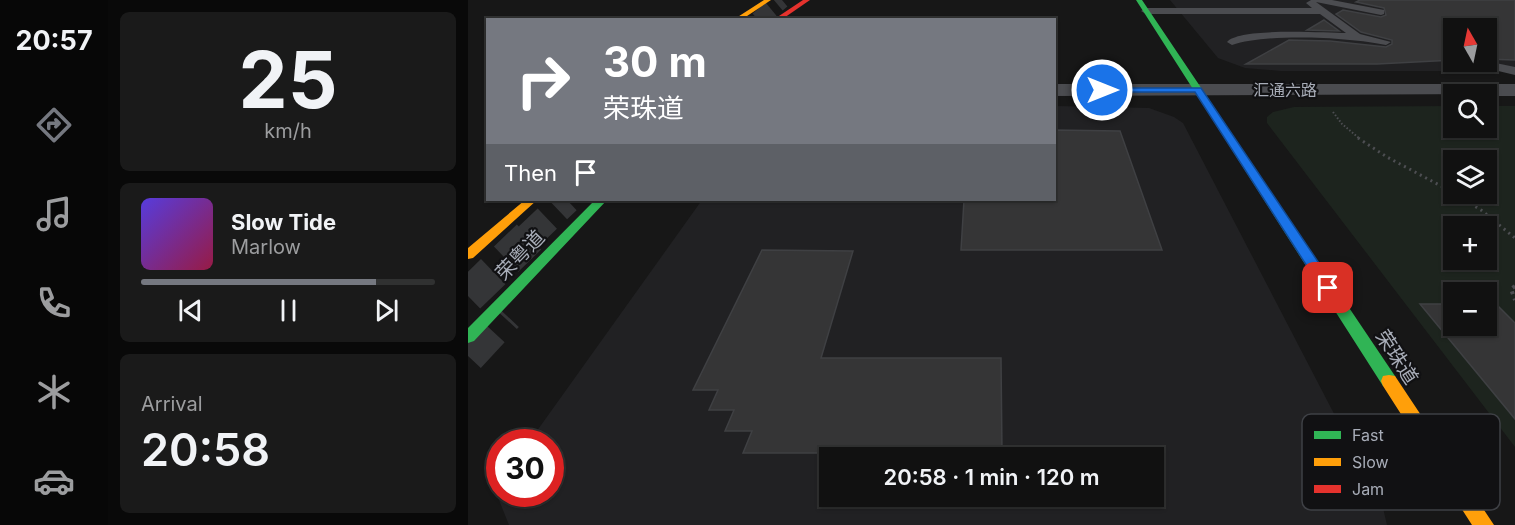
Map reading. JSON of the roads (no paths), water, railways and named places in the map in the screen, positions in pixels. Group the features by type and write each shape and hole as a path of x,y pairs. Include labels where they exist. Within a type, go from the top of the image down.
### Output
{"street":[{"path":"739,18 768,0"},
{"path":"779,18 807,0"},
{"name":"荣珠道","path":"1143,6 1411,414"},
{"name":"汇通六路","path":"1056,90 1515,90"},
{"name":"荣粤道","path":"468,255 530,201"},
{"name":"荣粤道","path":"468,337 600,201"},
{"name":"荣珠道","path":"1474,510 1484,525"}],"lane":[{"path":"1194,0 1204,11"},
{"path":"1306,0 1357,36"},
{"path":"1318,0 1381,12"},
{"path":"1143,6 1204,11 1322,11"},
{"path":"1232,42 1242,36 1357,36 1386,42"},
{"path":"1500,60 1515,69"},
{"path":"1497,66 1515,69"}],"tunnel":[{"path":"760,18 782,0"},
{"path":"527,238 566,201"},
{"path":"468,296 529,237"},
{"path":"468,356 506,315"}]}
